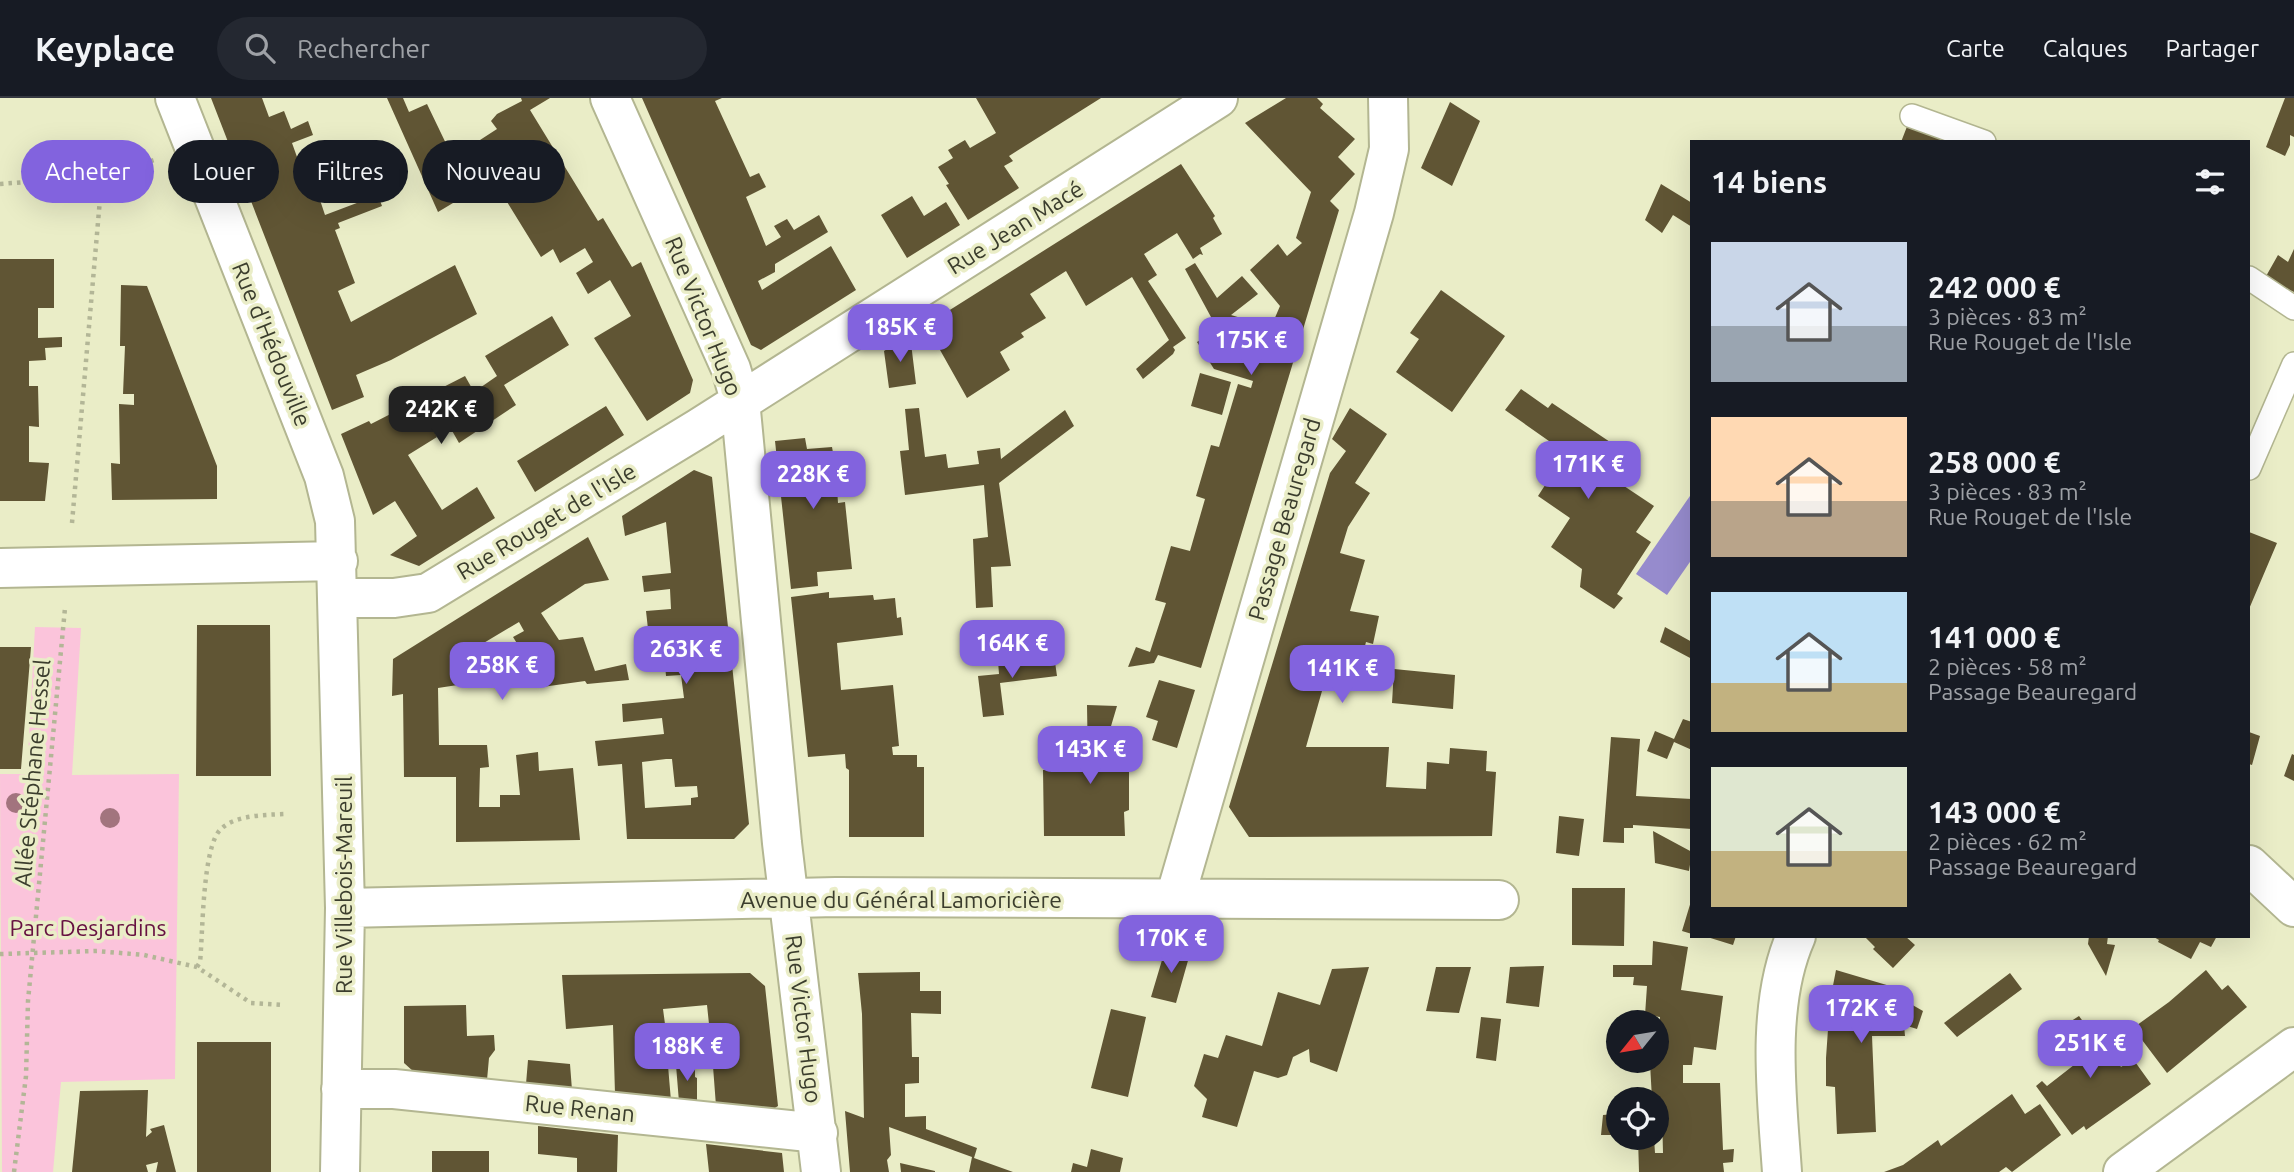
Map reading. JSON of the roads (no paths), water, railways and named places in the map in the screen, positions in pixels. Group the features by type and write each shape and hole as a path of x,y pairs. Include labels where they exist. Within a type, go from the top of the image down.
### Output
{"street":[{"name":"Rue d'Hédouville","path":"175,98 324,476 335,521 338,579"},
{"name":"Rue Victor Hugo","path":"610,98 731,369 740,400 789,899 821,1172"},
{"name":"Rue Jean Macé","path":"740,400 1219,98"},
{"name":"Passage Beauregard","path":"1175,898 1374,213 1389,149 1388,98"},
{"name":"Rue Rouget de l'Isle","path":"0,568 338,579 394,598 428,593 699,428 740,400"},
{"name":"Rue Villebois-Mareuil","path":"338,579 345,908 340,1172"},
{"path":"2250,866 2294,907"},
{"name":"Avenue du Général Lamoricière","path":"345,908 789,899 1499,900"},
{"path":"1782,1172 1777,1101 1777,1023 1782,983 1795,938"},
{"path":"2123,1172 2294,1047"},
{"name":"Rue Renan","path":"341,1089 394,1089 818,1133"}],"lane":[{"path":"1912,116 1978,140"},
{"path":"2250,279 2294,308"},
{"path":"2250,466 2294,364"}],"park label":[{"name":"Parc Desjardins","path":"88,927"}]}
